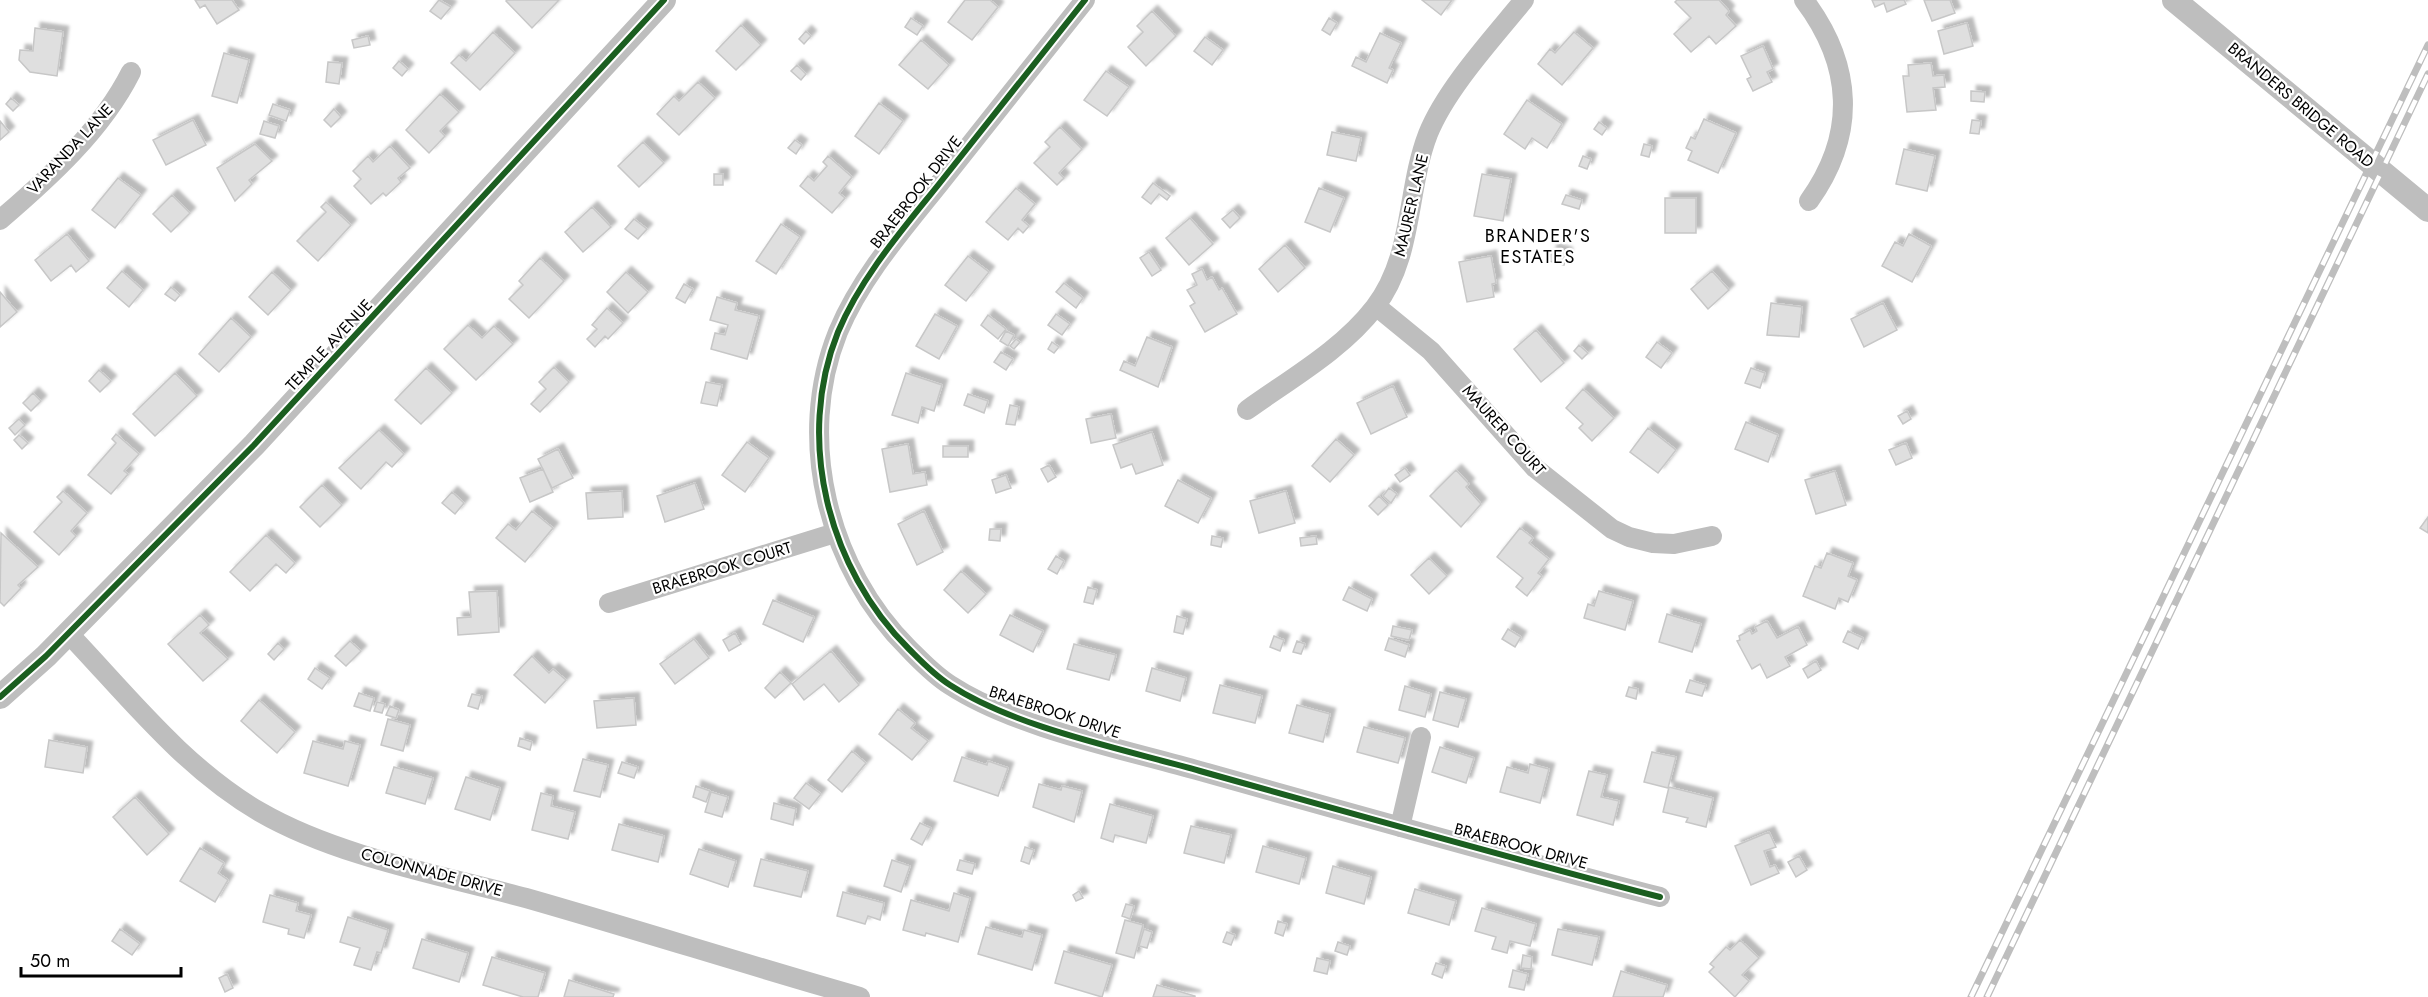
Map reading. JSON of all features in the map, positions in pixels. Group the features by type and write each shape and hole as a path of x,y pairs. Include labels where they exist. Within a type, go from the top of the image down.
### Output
{"street":[{"name":"TEMPLE AVENUE","path":"0,697 68,633 254,446 664,0"},
{"name":"BRAEBROOK DRIVE","path":"1085,0 898,236 858,292 839,331 828,366 821,401 823,476 835,533 854,576 871,604 897,638 931,671 975,700 1066,733 1660,897"},
{"name":"MAURER LANE","path":"1247,410 1358,327 1376,306 1389,284 1403,250 1422,156 1441,107 1524,0"},
{"path":"1804,0 1830,40 1839,67 1844,95 1842,129 1834,157 1809,201"},
{"name":"BRANDERS BRIDGE ROAD","path":"2174,0 2428,210"},
{"name":"VARANDA LANE","path":"0,220 70,153 100,120 132,72"},
{"name":"MAURER COURT","path":"1376,306 1431,351 1535,468 1612,529 1629,537 1653,543 1674,544 1712,536"},
{"name":"BRAEBROOK COURT","path":"609,603 835,533"},
{"name":"COLONNADE DRIVE","path":"68,633 181,753 258,811 292,829 354,851 610,922 852,996"},
{"path":"1400,827 1421,737"}],"building":[{"path":"195,0 232,0 239,10 217,24 205,5 200,8"},
{"path":"439,0 451,7 441,19 430,11"},
{"path":"507,0 559,0 532,28 506,1"},
{"path":"965,0 990,0 998,7 972,40 948,22"},
{"path":"1422,0 1452,0 1441,15"},
{"path":"1677,0 1719,0 1729,11 1726,15 1736,26 1716,44 1709,36 1691,52 1674,34 1691,18 1675,2"},
{"path":"1872,0 1904,0 1906,4 1887,12 1884,3 1875,7"},
{"path":"1924,0 1950,0 1955,13 1932,21"},
{"path":"1152,11 1176,36 1146,66 1128,47 1143,32 1137,26"},
{"path":"911,18 923,26 917,35 905,27"},
{"path":"1329,18 1337,23 1330,35 1322,30"},
{"path":"1967,23 1973,46 1944,54 1938,31"},
{"path":"741,25 761,45 736,70 716,51"},
{"path":"35,28 63,32 57,76 30,72 19,60 20,50 33,51"},
{"path":"806,31 811,36 804,44 799,39"},
{"path":"493,32 515,53 480,90 451,63 459,55 466,61"},
{"path":"1574,32 1593,48 1562,85 1538,64 1550,49 1555,53"},
{"path":"1380,33 1401,43 1389,68 1393,70 1387,83 1352,66 1356,57 1366,62"},
{"path":"368,36 370,45 354,48 352,40"},
{"path":"1205,37 1223,50 1212,65 1194,51"},
{"path":"921,40 949,65 928,89 899,65"},
{"path":"1763,46 1773,69 1767,72 1772,82 1753,91 1747,79 1751,77 1741,56"},
{"path":"224,53 249,60 237,103 212,96"},
{"path":"399,61 408,69 402,76 393,68"},
{"path":"328,62 342,63 339,84 326,82"},
{"path":"1931,63 1933,76 1944,75 1945,87 1933,88 1936,110 1907,112 1903,76 1909,76 1908,65"},
{"path":"797,65 806,74 801,80 791,71"},
{"path":"1106,71 1129,87 1107,116 1084,100"},
{"path":"698,82 715,98 679,135 657,114 674,96 679,101"},
{"path":"1971,91 1985,92 1984,102 1971,101"},
{"path":"440,94 459,112 440,131 445,136 429,153 406,130"},
{"path":"11,98 19,105 13,111 6,104"},
{"path":"1527,100 1562,124 1547,148 1532,138 1525,149 1504,134"},
{"path":"879,103 903,121 879,154 855,136"},
{"path":"273,104 290,110 286,121 269,115"},
{"path":"334,109 341,117 331,127 324,120"},
{"path":"1704,119 1736,133 1718,173 1688,160 1692,151 1686,148 1691,137 1695,139"},
{"path":"193,120 206,145 166,165 153,140"},
{"path":"1972,120 1981,121 1979,134 1970,133"},
{"path":"0,121 9,132 0,140"},
{"path":"264,121 279,126 275,138 260,134"},
{"path":"1599,122 1607,128 1602,135 1594,129"},
{"path":"1060,127 1082,149 1059,173 1064,178 1057,185 1034,163 1050,147 1045,142"},
{"path":"1332,132 1361,138 1356,161 1327,155"},
{"path":"795,140 802,145 796,154 788,148"},
{"path":"643,142 664,163 639,187 618,166"},
{"path":"255,144 272,161 249,180 252,184 235,201 217,168"},
{"path":"1644,144 1652,146 1649,157 1641,155"},
{"path":"390,146 410,168 398,178 401,182 386,196 383,193 371,204 354,186 361,179 353,171 368,156 373,162"},
{"path":"1904,149 1935,156 1927,191 1896,184"},
{"path":"828,156 852,177 839,193 845,198 832,213 800,186 808,176 814,181 827,166 823,162"},
{"path":"1583,156 1591,159 1587,169 1579,166"},
{"path":"714,174 723,174 723,185 714,185"},
{"path":"1482,174 1511,179 1503,221 1474,216"},
{"path":"118,178 141,195 115,228 92,210"},
{"path":"1153,183 1170,196 1167,200 1159,194 1151,204 1142,197"},
{"path":"1016,188 1035,204 1022,220 1029,226 1023,233 1018,228 1008,240 986,222"},
{"path":"1319,188 1344,198 1330,232 1305,222"},
{"path":"172,195 190,213 171,232 153,214"},
{"path":"1566,195 1582,200 1579,209 1562,204"},
{"path":"1665,198 1696,198 1696,233 1665,233"},
{"path":"326,202 351,225 318,261 297,241 326,212 321,207"},
{"path":"592,207 611,227 583,252 565,232"},
{"path":"1233,210 1240,218 1230,228 1222,219"},
{"path":"1190,218 1213,244 1189,265 1166,238"},
{"path":"634,219 647,229 638,239 625,229"},
{"path":"781,224 800,237 776,274 756,261"},
{"path":"67,234 89,261 76,272 71,265 51,281 35,260"},
{"path":"1909,234 1931,246 1912,282 1882,266 1895,242 1903,246"},
{"path":"1285,245 1305,268 1278,292 1259,269"},
{"path":"1552,249 1567,253 1564,265 1549,261"},
{"path":"1149,252 1161,270 1152,276 1140,258"},
{"path":"968,256 989,272 966,301 945,285"},
{"path":"1491,256 1496,283 1492,284 1494,297 1467,302 1459,262"},
{"path":"540,258 564,281 529,318 509,299 523,285 519,281"},
{"path":"1202,269 1207,280 1212,277 1219,290 1222,288 1237,314 1205,332 1190,306 1195,303 1187,290 1197,285 1192,274"},
{"path":"122,271 143,290 129,307 107,288"},
{"path":"1712,271 1729,290 1708,309 1691,289"},
{"path":"272,272 291,290 268,315 249,297"},
{"path":"626,272 648,292 628,313 607,292"},
{"path":"1064,283 1083,298 1076,308 1056,292"},
{"path":"684,284 693,289 685,303 676,298"},
{"path":"171,287 180,295 175,301 165,294"},
{"path":"0,292 17,312 0,327"},
{"path":"717,297 737,303 735,310 759,316 747,359 711,349 715,333 725,335 728,325 710,320"},
{"path":"1771,303 1802,307 1799,337 1767,335"},
{"path":"1883,303 1897,330 1864,347 1851,319"},
{"path":"607,308 623,323 608,339 605,336 595,347 587,339 597,329 592,325"},
{"path":"935,314 957,326 939,359 916,346"},
{"path":"1056,314 1070,324 1062,335 1048,325"},
{"path":"988,315 1006,329 998,339 981,325"},
{"path":"231,318 251,337 219,372 199,354"},
{"path":"468,325 482,338 494,326 513,344 476,380 444,349"},
{"path":"1536,330 1564,363 1541,382 1514,349"},
{"path":"1006,331 1014,335 1008,346 1000,341"},
{"path":"1147,337 1172,347 1158,387 1120,370 1124,361 1135,366"},
{"path":"1016,339 1020,342 1014,349 1010,346"},
{"path":"1052,342 1059,347 1054,353 1048,349"},
{"path":"1657,342 1672,353 1661,368 1646,357"},
{"path":"1579,345 1588,353 1582,359 1574,351"},
{"path":"1001,352 1013,359 1006,370 994,362"},
{"path":"554,367 569,382 540,412 531,404 546,389 539,382"},
{"path":"426,368 452,393 421,424 395,400"},
{"path":"1751,368 1765,373 1760,388 1745,383"},
{"path":"99,370 111,381 100,392 89,381"},
{"path":"175,373 197,396 155,436 133,414"},
{"path":"906,373 942,385 934,411 922,407 918,423 892,415"},
{"path":"706,382 722,385 717,406 701,403"},
{"path":"1393,386 1407,417 1371,434 1357,403"},
{"path":"1583,389 1614,418 1592,441 1579,428 1583,424 1566,408"},
{"path":"33,393 41,401 31,411 23,403"},
{"path":"968,394 988,401 984,413 964,405"},
{"path":"1010,405 1019,407 1015,425 1006,424"},
{"path":"1907,411 1911,419 1903,424 1898,416"},
{"path":"1111,414 1116,438 1091,443 1086,419"},
{"path":"19,419 25,425 15,435 9,428"},
{"path":"1746,422 1778,435 1768,462 1735,449"},
{"path":"1648,428 1676,450 1658,473 1630,452"},
{"path":"379,430 404,454 392,467 386,462 361,489 339,468"},
{"path":"1152,432 1163,465 1136,474 1132,464 1121,468 1113,445"},
{"path":"116,434 139,454 124,471 128,474 111,494 88,475 116,443 112,439"},
{"path":"19,435 28,443 22,449 14,440"},
{"path":"1336,439 1354,455 1330,482 1312,466"},
{"path":"747,442 769,458 745,492 722,475"},
{"path":"1906,443 1912,458 1896,465 1889,450"},
{"path":"908,444 913,474 925,472 927,485 890,492 882,449"},
{"path":"943,446 968,446 968,457 943,457"},
{"path":"558,449 573,478 552,488 538,459"},
{"path":"1049,465 1056,477 1048,482 1041,469"},
{"path":"1405,468 1410,475 1400,482 1395,475"},
{"path":"543,469 553,492 530,502 520,478"},
{"path":"1456,470 1469,484 1466,487 1481,504 1461,527 1430,496"},
{"path":"1835,471 1846,505 1816,514 1805,480"},
{"path":"1006,475 1011,488 996,493 992,480"},
{"path":"1178,480 1211,498 1198,523 1165,506"},
{"path":"695,483 704,509 665,522 657,496"},
{"path":"322,485 342,505 320,527 300,507"},
{"path":"1389,488 1397,494 1391,503 1383,496"},
{"path":"63,491 87,513 71,531 76,536 59,555 34,532 62,502 57,497"},
{"path":"622,491 623,517 588,519 586,493"},
{"path":"1286,491 1295,523 1259,533 1250,501"},
{"path":"452,492 464,503 455,514 442,503"},
{"path":"1379,496 1388,505 1378,515 1369,506"},
{"path":"532,511 553,528 525,562 496,538 508,524 516,530"},
{"path":"924,511 943,552 917,565 898,524"},
{"path":"2428,517 2428,533 2420,528"},
{"path":"1520,528 1533,538 1529,543 1549,559 1538,573 1542,576 1527,596 1516,587 1523,578 1497,557"},
{"path":"990,529 1001,529 1000,541 989,540"},
{"path":"1,533 38,567 18,585 21,588 4,606 0,602"},
{"path":"266,535 295,563 286,573 276,564 250,591 230,572"},
{"path":"1212,536 1223,538 1221,547 1211,545"},
{"path":"1316,536 1317,544 1301,546 1300,538"},
{"path":"1827,553 1853,563 1848,576 1857,580 1848,602 1839,598 1835,609 1803,596 1815,566 1821,568"},
{"path":"1056,556 1064,561 1057,574 1048,569"},
{"path":"1429,558 1447,576 1429,594 1411,575"},
{"path":"961,571 986,594 968,613 944,590"},
{"path":"1088,587 1097,590 1093,604 1084,602"},
{"path":"1349,587 1372,599 1367,611 1343,600"},
{"path":"497,591 499,632 458,635 457,618 471,617 469,592"},
{"path":"1599,591 1633,601 1625,630 1584,618 1588,604 1594,606"},
{"path":"773,600 814,617 803,642 763,624"},
{"path":"1667,614 1701,624 1692,652 1659,642"},
{"path":"200,615 209,625 200,633 228,659 203,681 168,644"},
{"path":"1010,615 1043,631 1033,652 1000,635"},
{"path":"1177,616 1187,619 1183,634 1174,632"},
{"path":"1767,621 1777,638 1798,627 1807,645 1785,657 1790,666 1767,678 1760,664 1752,669 1737,641 1740,640 1739,636 1750,630 1752,634 1757,631 1755,627"},
{"path":"1393,626 1412,630 1409,640 1391,636"},
{"path":"1508,629 1521,637 1515,647 1502,639"},
{"path":"1848,631 1863,638 1858,649 1843,642"},
{"path":"735,633 741,644 729,651 723,640"},
{"path":"1274,636 1284,640 1280,651 1270,647"},
{"path":"1389,638 1409,645 1405,657 1385,650"},
{"path":"694,639 709,658 675,684 660,664"},
{"path":"350,641 361,651 346,666 335,656"},
{"path":"1297,641 1305,644 1301,654 1293,652"},
{"path":"278,643 284,649 274,660 268,654"},
{"path":"1074,644 1116,655 1109,680 1067,669"},
{"path":"831,651 859,685 839,702 824,684 804,700 792,684"},
{"path":"532,656 549,673 553,669 566,680 545,703 514,675"},
{"path":"1816,661 1821,670 1808,678 1803,669"},
{"path":"315,668 330,678 322,689 308,679"},
{"path":"1152,668 1186,678 1180,701 1146,691"},
{"path":"780,672 791,683 775,698 765,688"},
{"path":"1690,680 1706,685 1702,696 1686,692"},
{"path":"1220,685 1262,696 1255,723 1213,713"},
{"path":"1405,686 1431,694 1425,717 1399,710"},
{"path":"1629,687 1638,689 1636,699 1626,696"},
{"path":"1440,692 1466,699 1458,727 1433,720"},
{"path":"359,693 374,698 370,711 354,706"},
{"path":"472,694 482,696 478,709 468,706"},
{"path":"634,698 636,725 597,728 594,701"},
{"path":"259,700 295,732 277,753 241,721"},
{"path":"377,702 385,704 382,713 374,711"},
{"path":"1297,705 1330,714 1323,742 1289,733"},
{"path":"390,706 399,710 396,718 386,715"},
{"path":"898,709 915,723 911,728 928,741 912,760 879,734"},
{"path":"388,719 410,725 403,751 381,745"},
{"path":"1364,727 1405,738 1398,763 1357,752"},
{"path":"520,738 532,742 530,750 518,746"},
{"path":"49,740 87,747 83,773 45,767"},
{"path":"313,741 343,749 345,741 360,745 348,786 304,773"},
{"path":"1440,747 1474,758 1466,783 1432,772"},
{"path":"852,751 866,763 842,792 828,780"},
{"path":"1652,752 1676,757 1668,788 1644,782"},
{"path":"962,757 987,765 988,761 1008,768 998,796 954,781"},
{"path":"583,759 608,765 600,797 574,791"},
{"path":"622,762 638,767 634,778 618,773"},
{"path":"1530,764 1549,769 1540,803 1500,792 1507,767 1528,773"},
{"path":"394,767 433,778 425,804 386,793"},
{"path":"1589,771 1607,775 1601,797 1619,801 1613,825 1577,815"},
{"path":"466,777 500,788 490,820 455,809"},
{"path":"806,783 821,794 809,809 794,798"},
{"path":"1039,784 1061,790 1062,786 1082,791 1074,822 1033,807"},
{"path":"696,786 710,791 706,802 693,797"},
{"path":"1669,787 1713,798 1706,827 1686,822 1688,818 1663,812"},
{"path":"711,792 728,797 722,817 705,812"},
{"path":"541,793 553,796 551,806 575,812 568,839 532,830"},
{"path":"135,797 169,834 147,855 113,817"},
{"path":"774,803 796,809 793,825 771,819"},
{"path":"1110,804 1153,816 1146,843 1115,835 1113,842 1101,838"},
{"path":"920,823 931,828 922,845 911,839"},
{"path":"619,824 664,836 658,862 612,850"},
{"path":"1191,826 1231,835 1224,863 1184,853"},
{"path":"1769,832 1776,847 1764,851 1770,867 1775,865 1779,873 1751,885 1735,846"},
{"path":"1263,846 1306,858 1299,884 1256,872"},
{"path":"1025,847 1034,850 1029,864 1021,861"},
{"path":"200,848 224,863 218,873 228,880 215,902 180,881"},
{"path":"699,849 736,861 728,887 690,874"},
{"path":"1799,856 1807,870 1796,877 1788,862"},
{"path":"761,859 808,871 801,897 754,886"},
{"path":"892,860 910,866 901,892 884,886"},
{"path":"960,860 975,864 972,874 957,870"},
{"path":"1333,866 1371,877 1364,904 1326,893"},
{"path":"1415,889 1456,901 1449,925 1408,913"},
{"path":"1079,891 1083,898 1076,901 1073,895"},
{"path":"843,892 884,903 880,920 868,916 865,924 837,916"},
{"path":"954,893 970,898 958,942 926,933 925,936 903,930 911,900 949,911"},
{"path":"270,895 298,903 296,911 311,915 304,938 288,934 289,929 263,922"},
{"path":"1126,904 1134,906 1130,919 1122,916"},
{"path":"1482,908 1536,924 1530,946 1510,941 1507,953 1492,949 1496,937 1475,931"},
{"path":"348,917 388,930 381,953 377,952 371,970 354,965 360,948 340,942"},
{"path":"1125,920 1143,925 1134,958 1116,953"},
{"path":"1278,921 1287,924 1283,936 1275,933"},
{"path":"986,927 1022,937 1024,930 1042,935 1032,970 978,954"},
{"path":"120,929 140,944 132,955 112,941"},
{"path":"1144,929 1152,932 1147,948 1139,946"},
{"path":"1558,929 1599,937 1592,965 1552,955"},
{"path":"1227,932 1235,935 1231,945 1223,942"},
{"path":"422,939 468,953 459,982 413,968"},
{"path":"1740,940 1759,958 1742,975 1749,981 1735,997 1709,972 1714,967 1710,964 1726,947 1730,950"},
{"path":"1338,942 1350,946 1347,955 1335,951"},
{"path":"1064,951 1112,965 1102,997 1055,983"},
{"path":"1523,955 1532,957 1531,969 1521,968"},
{"path":"492,957 545,973 538,997 523,997 483,985"},
{"path":"1317,958 1330,961 1327,974 1314,971"},
{"path":"1436,963 1446,966 1442,978 1432,974"},
{"path":"1513,970 1528,974 1524,990 1509,987"},
{"path":"1621,971 1667,985 1663,997 1613,997"},
{"path":"227,974 233,988 225,992 219,978"},
{"path":"569,980 614,994 613,997 564,997"},
{"path":"1157,985 1195,996 1195,997 1153,997"}],"railway":[{"path":"1971,997 2428,45"},
{"path":"1987,997 2428,74"}],"cycle path":[{"path":"0,697 46,656 254,445 664,0"},
{"path":"1085,0 884,254 858,292 838,332 825,373 820,415 820,458 827,501 840,542 858,581 881,617 933,673 950,685 977,700 1038,725 1071,736 1660,897"}],"district":[{"name":"BRANDER'S ESTATES","path":"1538,246"}]}
